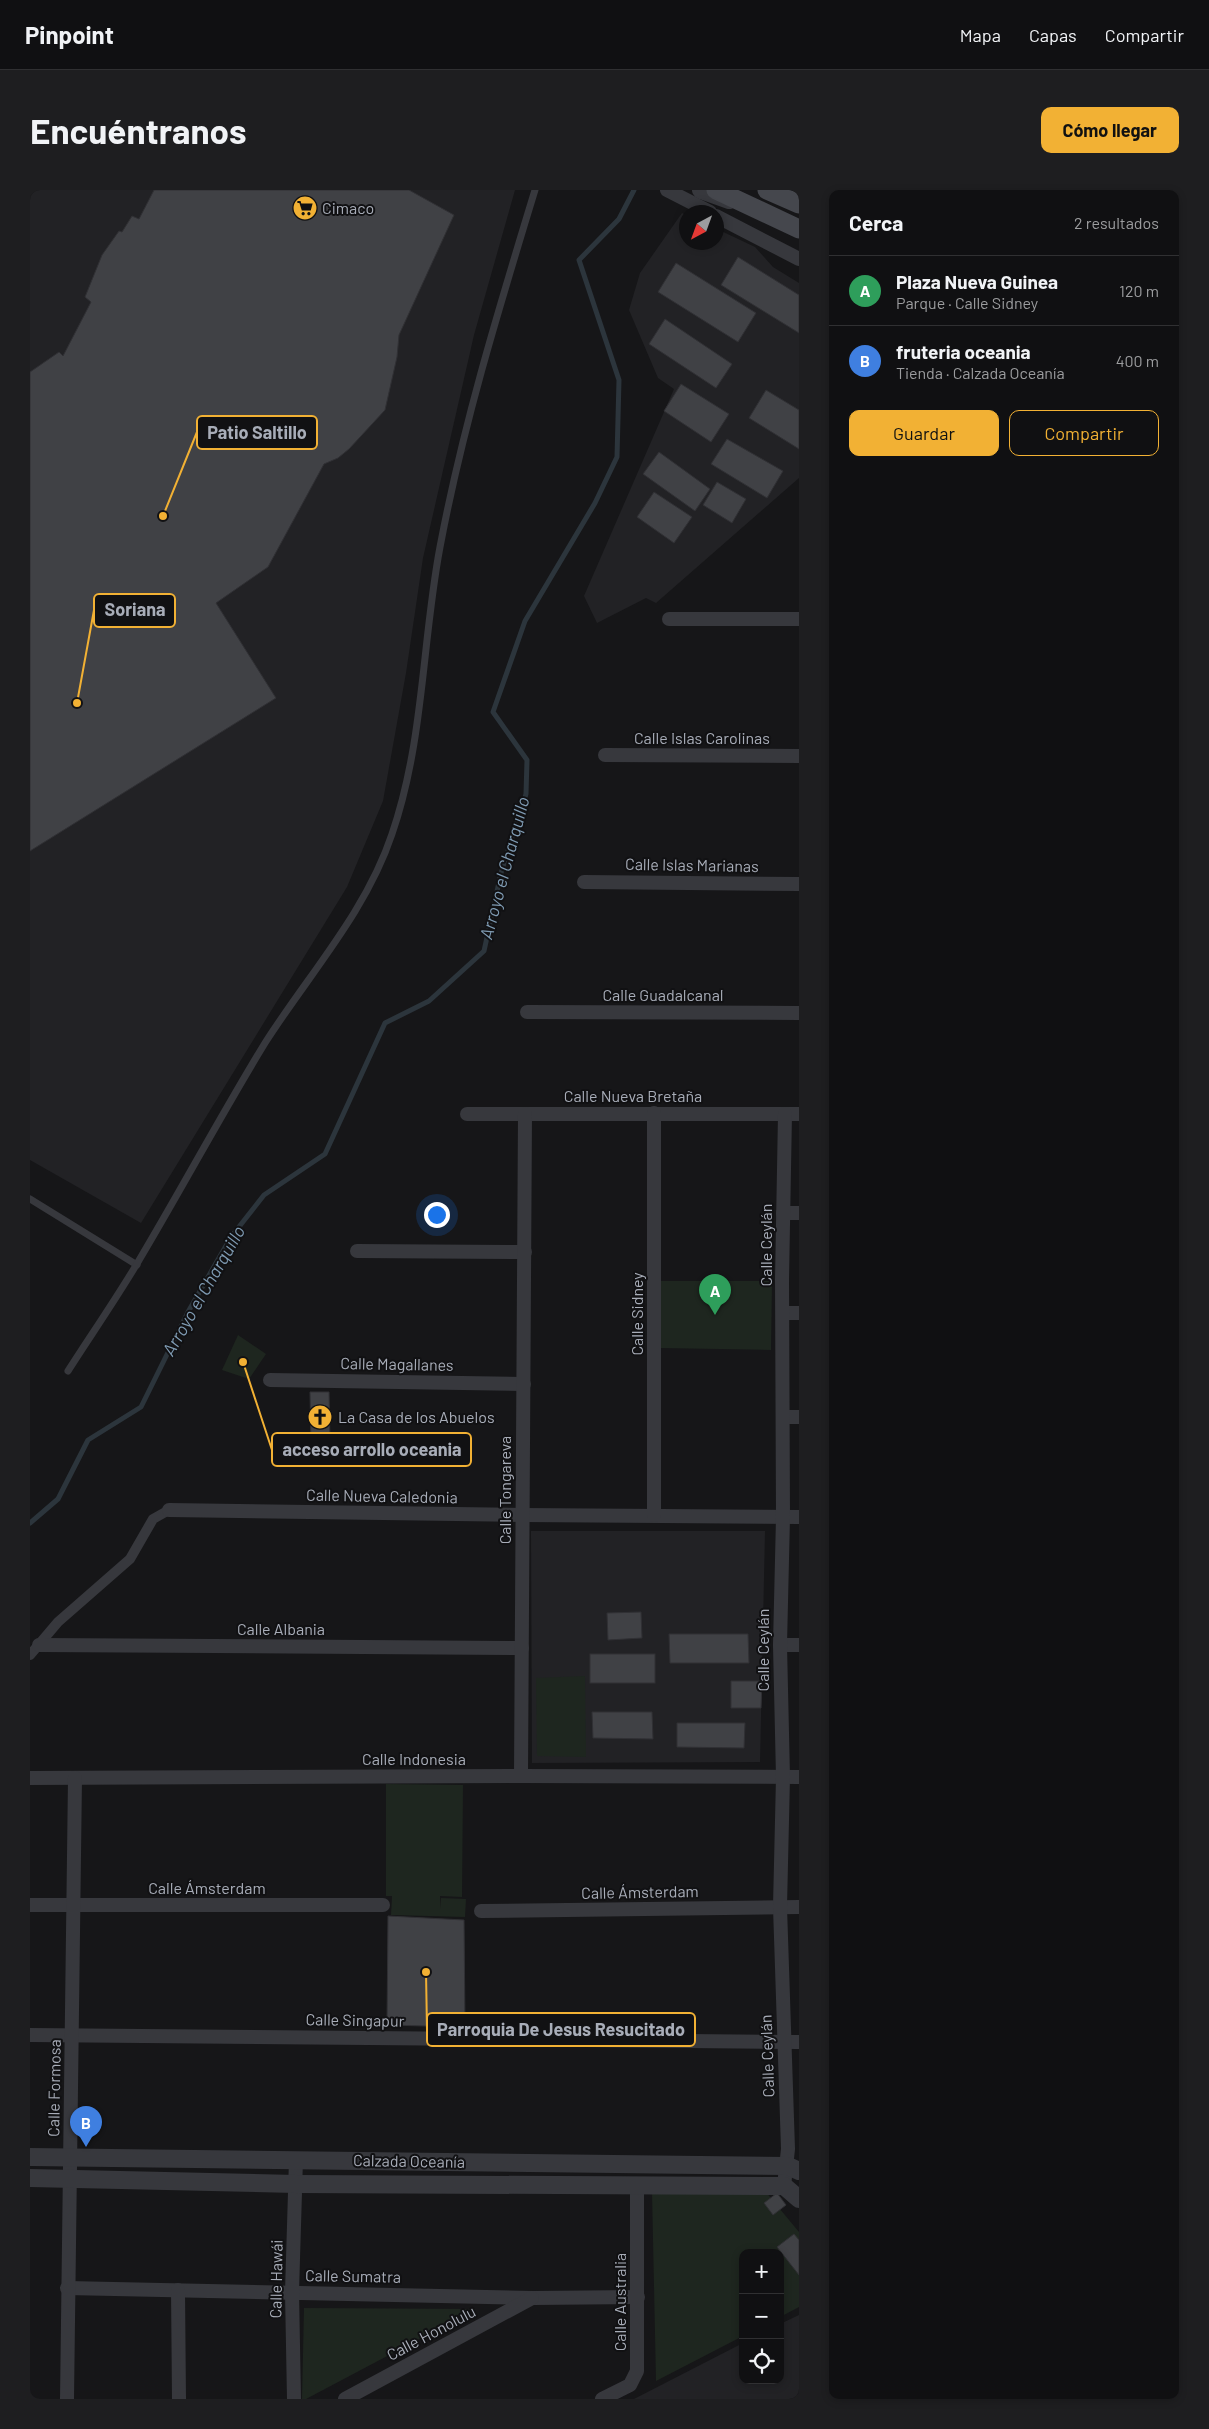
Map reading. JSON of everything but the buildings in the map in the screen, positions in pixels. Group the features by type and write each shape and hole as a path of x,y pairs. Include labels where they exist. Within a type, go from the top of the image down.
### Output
{"main road":[{"path":"716,190 799,229"},
{"path":"767,190 799,204"}],"street":[{"path":"667,190 696,205"},
{"path":"701,190 751,208"},
{"path":"724,220 799,259"},
{"path":"669,619 799,619"},
{"name":"Calle Islas Carolinas","path":"605,755 799,756"},
{"name":"Calle Islas Marianas","path":"584,882 799,884"},
{"name":"Calle Guadalcanal","path":"527,1012 799,1013"},
{"name":"Calle Nueva Bretaña","path":"467,1114 792,1114"},
{"name":"Calle Tongareva","path":"521,1776 525,1114"},
{"name":"Calle Sidney","path":"654,1114 654,1515"},
{"name":"Calle Ceylán","path":"784,2186 794,2160 784,2042 780,1907 783,1777 780,1645 784,1417 783,1213 792,1114"},
{"path":"783,1213 799,1213"},
{"path":"357,1251 525,1252"},
{"path":"784,1313 799,1313"},
{"name":"Calle Magallanes","path":"270,1380 524,1384"},
{"path":"784,1417 799,1417"},
{"name":"Calle Nueva Caledonia","path":"35,1650 58,1622 130,1559 153,1519 169,1510 523,1516 799,1517"},
{"path":"780,1645 799,1645"},
{"name":"Calle Albania","path":"35,1650 522,1648"},
{"name":"Calle Indonesia","path":"30,1778 521,1776 799,1778"},
{"name":"Calle Formosa","path":"67,2399 75,1778"},
{"name":"Calle Ámsterdam","path":"30,1905 383,1905"},
{"name":"Calle Ámsterdam","path":"481,1911 799,1908"},
{"name":"Calle Singapur","path":"30,2035 799,2042"},
{"name":"Calzada Oceanía","path":"30,2157 296,2160 794,2160"},
{"name":"Calle Hawái","path":"294,2399 292,2292 296,2160"},
{"name":"Calzada Oceanía","path":"30,2178 296,2184 784,2186"},
{"name":"Calle Australia","path":"602,2399 630,2385 636,2371 638,2297 637,2186"},
{"path":"784,2186 799,2199"},
{"name":"Calle Sumatra","path":"67,2288 533,2298 638,2297"},
{"path":"178,2290 179,2399"},
{"name":"Calle Honolulu","path":"345,2399 533,2298"}],"lane":[{"path":"68,1371 136,1265 256,1058 357,909 370,886 392,836 413,756 430,610 452,490 496,318 535,190"},
{"path":"30,1198 136,1265"}],"shaded area":[{"path":"30,190 515,190 474,335 423,558 406,673 383,801 347,887 141,1223 30,1160"},
{"path":"679,217 679,250 724,250 724,232 755,247 773,267 799,283 799,478 656,603 646,598 597,623 584,596 674,389 658,378 629,310 640,273"},
{"path":"658,1281 772,1281 771,1350 660,1348"},
{"path":"238,1335 266,1354 249,1379 222,1370"},
{"path":"531,1531 765,1531 760,1762 532,1763"},
{"path":"585,1676 586,1757 537,1756 536,1678"},
{"path":"386,1784 463,1785 462,1897 440,1896 440,1909 441,1898 466,1899 465,1917 391,1915 392,1896 386,1896"},
{"path":"765,2191 799,2232 799,2307 784,2315 784,2249 739,2249 739,2338 656,2381 652,2192"},
{"path":"304,2308 476,2309 306,2399 302,2399"},
{"path":"799,2315 799,2399 634,2399 739,2345 739,2384 784,2384 784,2322"}],"waterway":[{"name":"Arroyo el Charquillo","path":"30,1523 58,1499 88,1440 141,1407 188,1312 231,1237 264,1195 325,1154 385,1023 429,1001 484,951 501,873 526,794 527,760 493,712 525,621 595,503 617,457 619,380 579,260 619,219 634,190"}],"place":[{"name":"Cimaco","path":"305,208"},
{"name":"Patio Saltillo","path":"163,516"},
{"name":"Soriana","path":"77,703"},
{"name":"Plaza Nueva Guinea","path":"715,1315"},
{"name":"acceso arrollo oceania","path":"243,1362"},
{"name":"La Casa de los Abuelos","path":"320,1417"},
{"name":"Parroquia De Jesus Resucitado","path":"426,1972"},
{"name":"fruteria oceania","path":"86,2147"}]}
